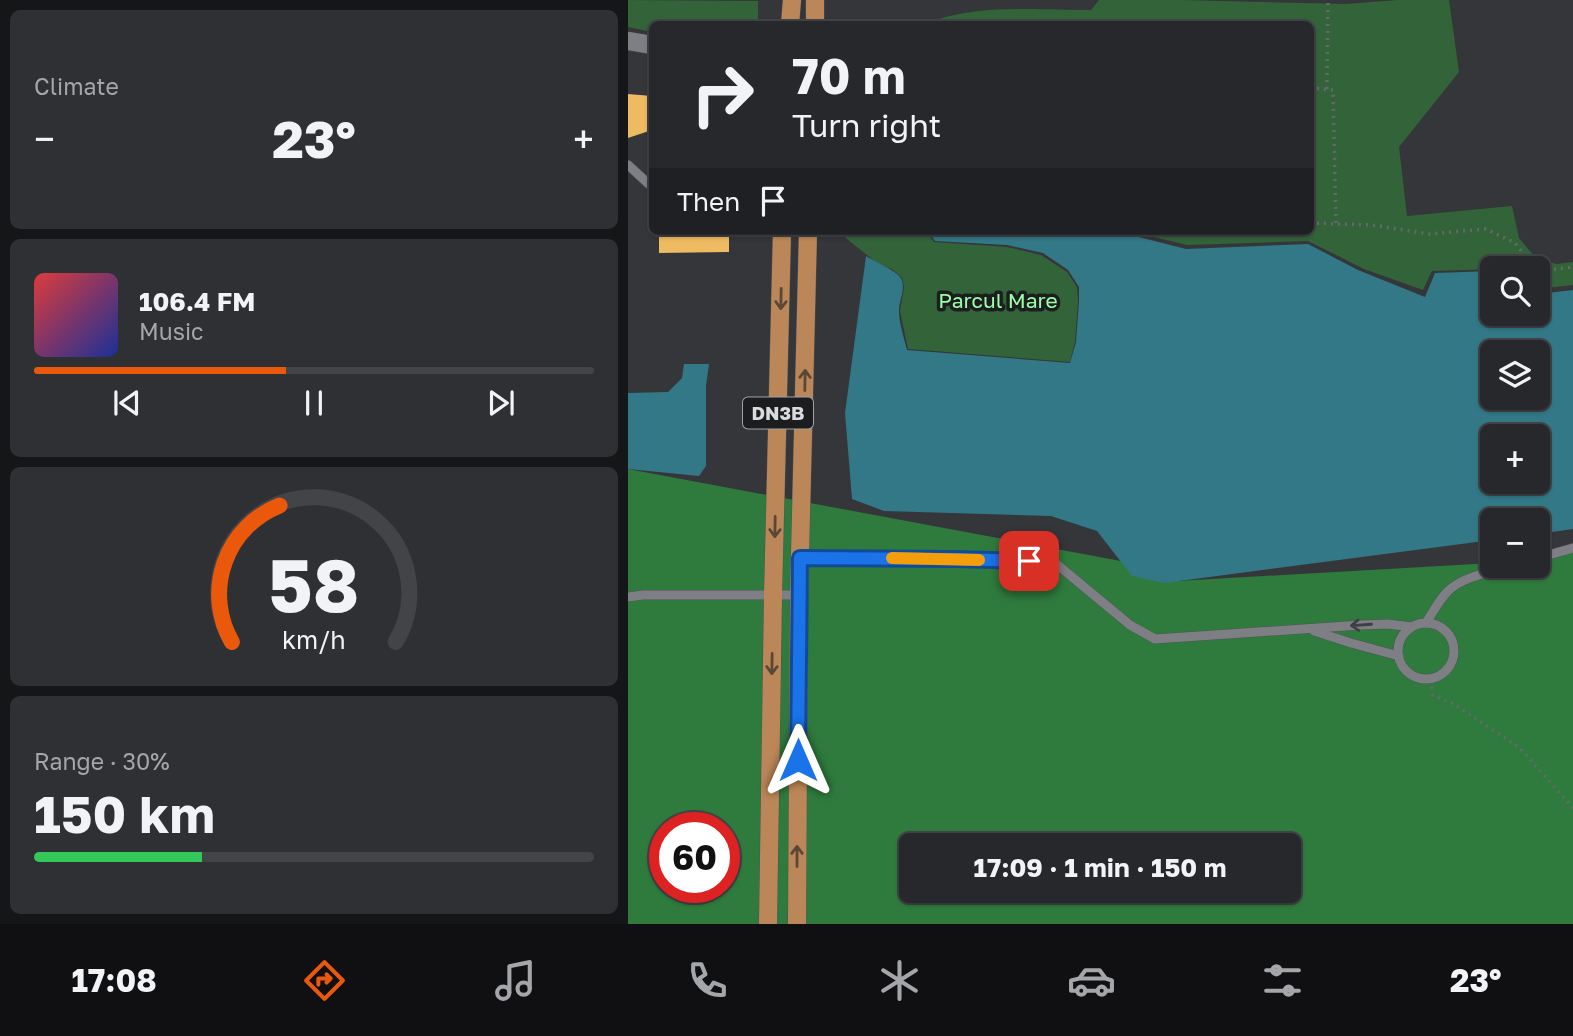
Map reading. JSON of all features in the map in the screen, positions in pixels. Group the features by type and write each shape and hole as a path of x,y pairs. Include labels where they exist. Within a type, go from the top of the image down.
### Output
{"main road":[{"path":"790,21 792,0"},
{"path":"815,0 815,21"},
{"name":"DN3B","path":"768,924 782,235"},
{"name":"DN3B","path":"797,924 799,595 808,235"}],"street":[{"path":"628,41 649,44"}],"lane":[{"path":"628,165 649,184"},
{"path":"1550,555 1573,548"},
{"path":"800,558 1054,562 1130,625 1155,639 1389,624 1412,627 1426,623 1435,624 1448,632 1455,646 1453,662 1444,674 1430,680 1415,678 1403,668 1397,651 1401,639 1412,627"},
{"path":"1426,623 1449,590 1463,581 1480,576"},
{"path":"628,597 799,595"},
{"path":"1309,629 1399,656"}],"path":[{"path":"1327,89 1328,4"},
{"path":"1314,88 1333,90 1336,224"},
{"path":"1314,223 1372,225 1429,234 1486,229 1515,243 1529,261 1548,270 1573,267"},
{"path":"1430,680 1433,695 1454,704 1520,748 1573,808"}],"green space":[{"path":"628,0 758,1 758,21 649,21 649,31 628,27"},
{"path":"1099,0 1345,4 1449,0 1459,72 1399,147 1407,216 1512,206 1519,238 1534,256 1480,256 1480,270 1432,271 1423,290 1364,269 1308,241 1187,245 1146,235 1314,235 1314,21 934,21 985,10 1091,10"},
{"name":"Parcul Mare","path":"842,235 929,235 934,242 1007,247 1041,255 1067,272 1077,287 1075,342 1070,362 908,349 900,311 904,287 902,278 892,269 878,264"},
{"path":"1550,262 1556,264 1573,262 1573,285 1550,288"},
{"path":"628,469 1137,564 1177,581 1480,564 1480,578 1550,578 1550,556 1573,553 1573,924 628,924"}],"water":[{"path":"931,235 1131,235 1186,249 1308,244 1358,270 1425,297 1435,273 1480,271 1480,326 1550,326 1550,293 1573,290 1573,529 1550,532 1550,508 1480,508 1480,542 1164,583 1132,576 1097,531 1051,516 884,511 852,499 845,413 866,256 894,272 902,281 899,316 907,350 1070,363 1076,342 1079,287 1068,270 1043,253 1007,245 935,241"},
{"path":"684,364 709,364 706,386 706,466 699,476 628,469 628,393 668,392 682,378"}],"building":[{"path":"628,94 649,96 649,131 628,138"},
{"path":"659,235 729,235 729,252 659,253"}],"slow traffic":[{"path":"892,558 979,560"}],"route":[{"path":"798,760 800,558 1029,561"}]}
